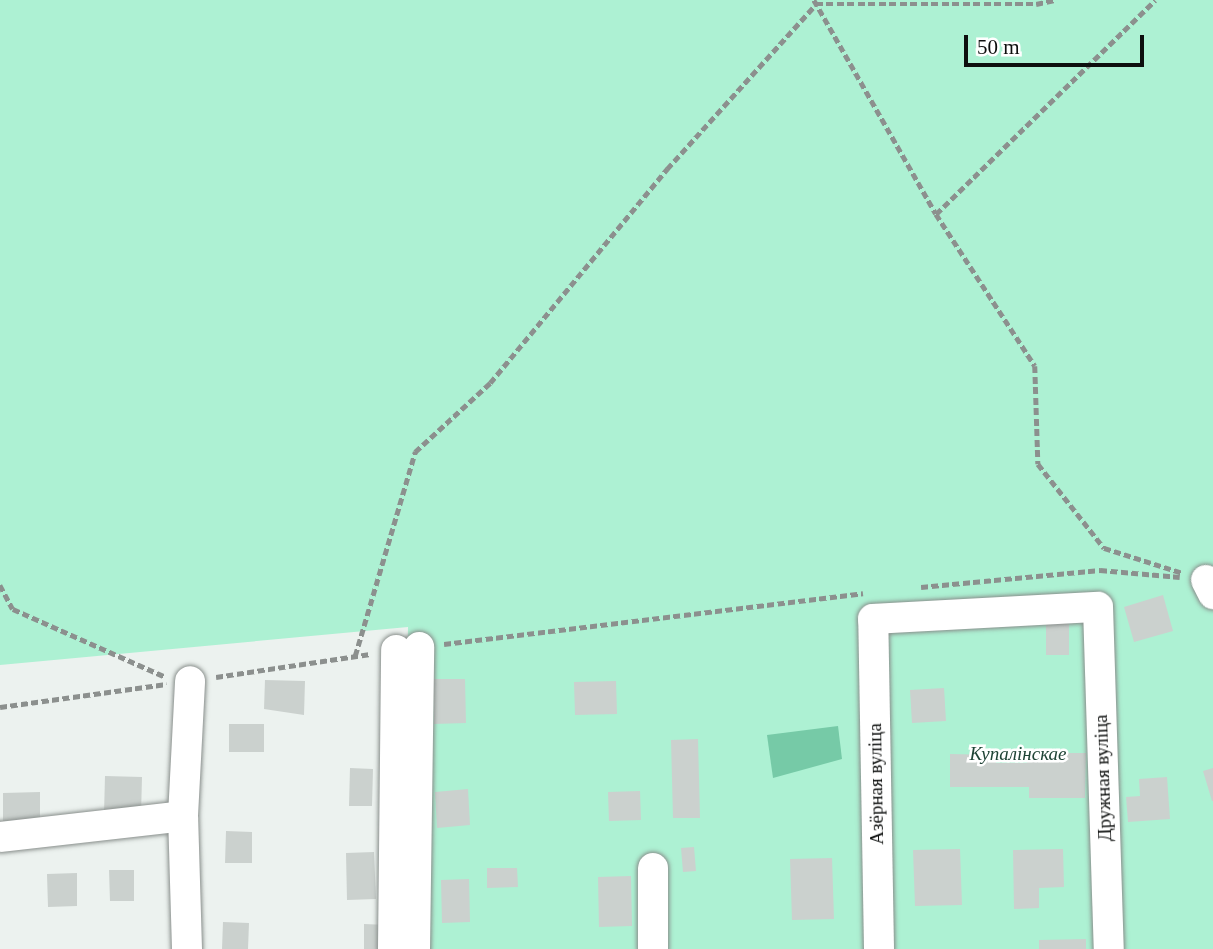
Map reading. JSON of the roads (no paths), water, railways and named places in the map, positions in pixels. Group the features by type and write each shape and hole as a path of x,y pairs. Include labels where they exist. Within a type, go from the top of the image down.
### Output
{"street":[{"name":"Дружная вуліца","path":"870,606 1098,607 1109,949"},
{"name":"Азёрная вуліца","path":"870,606 879,949"},
{"path":"393,949 408,649 415,949"},
{"path":"185,681 183,816 187,949"},
{"path":"0,837 183,816"},
{"path":"653,868 653,949"}],"park label":[{"name":"Купалінскае","path":"1018,754"}]}
